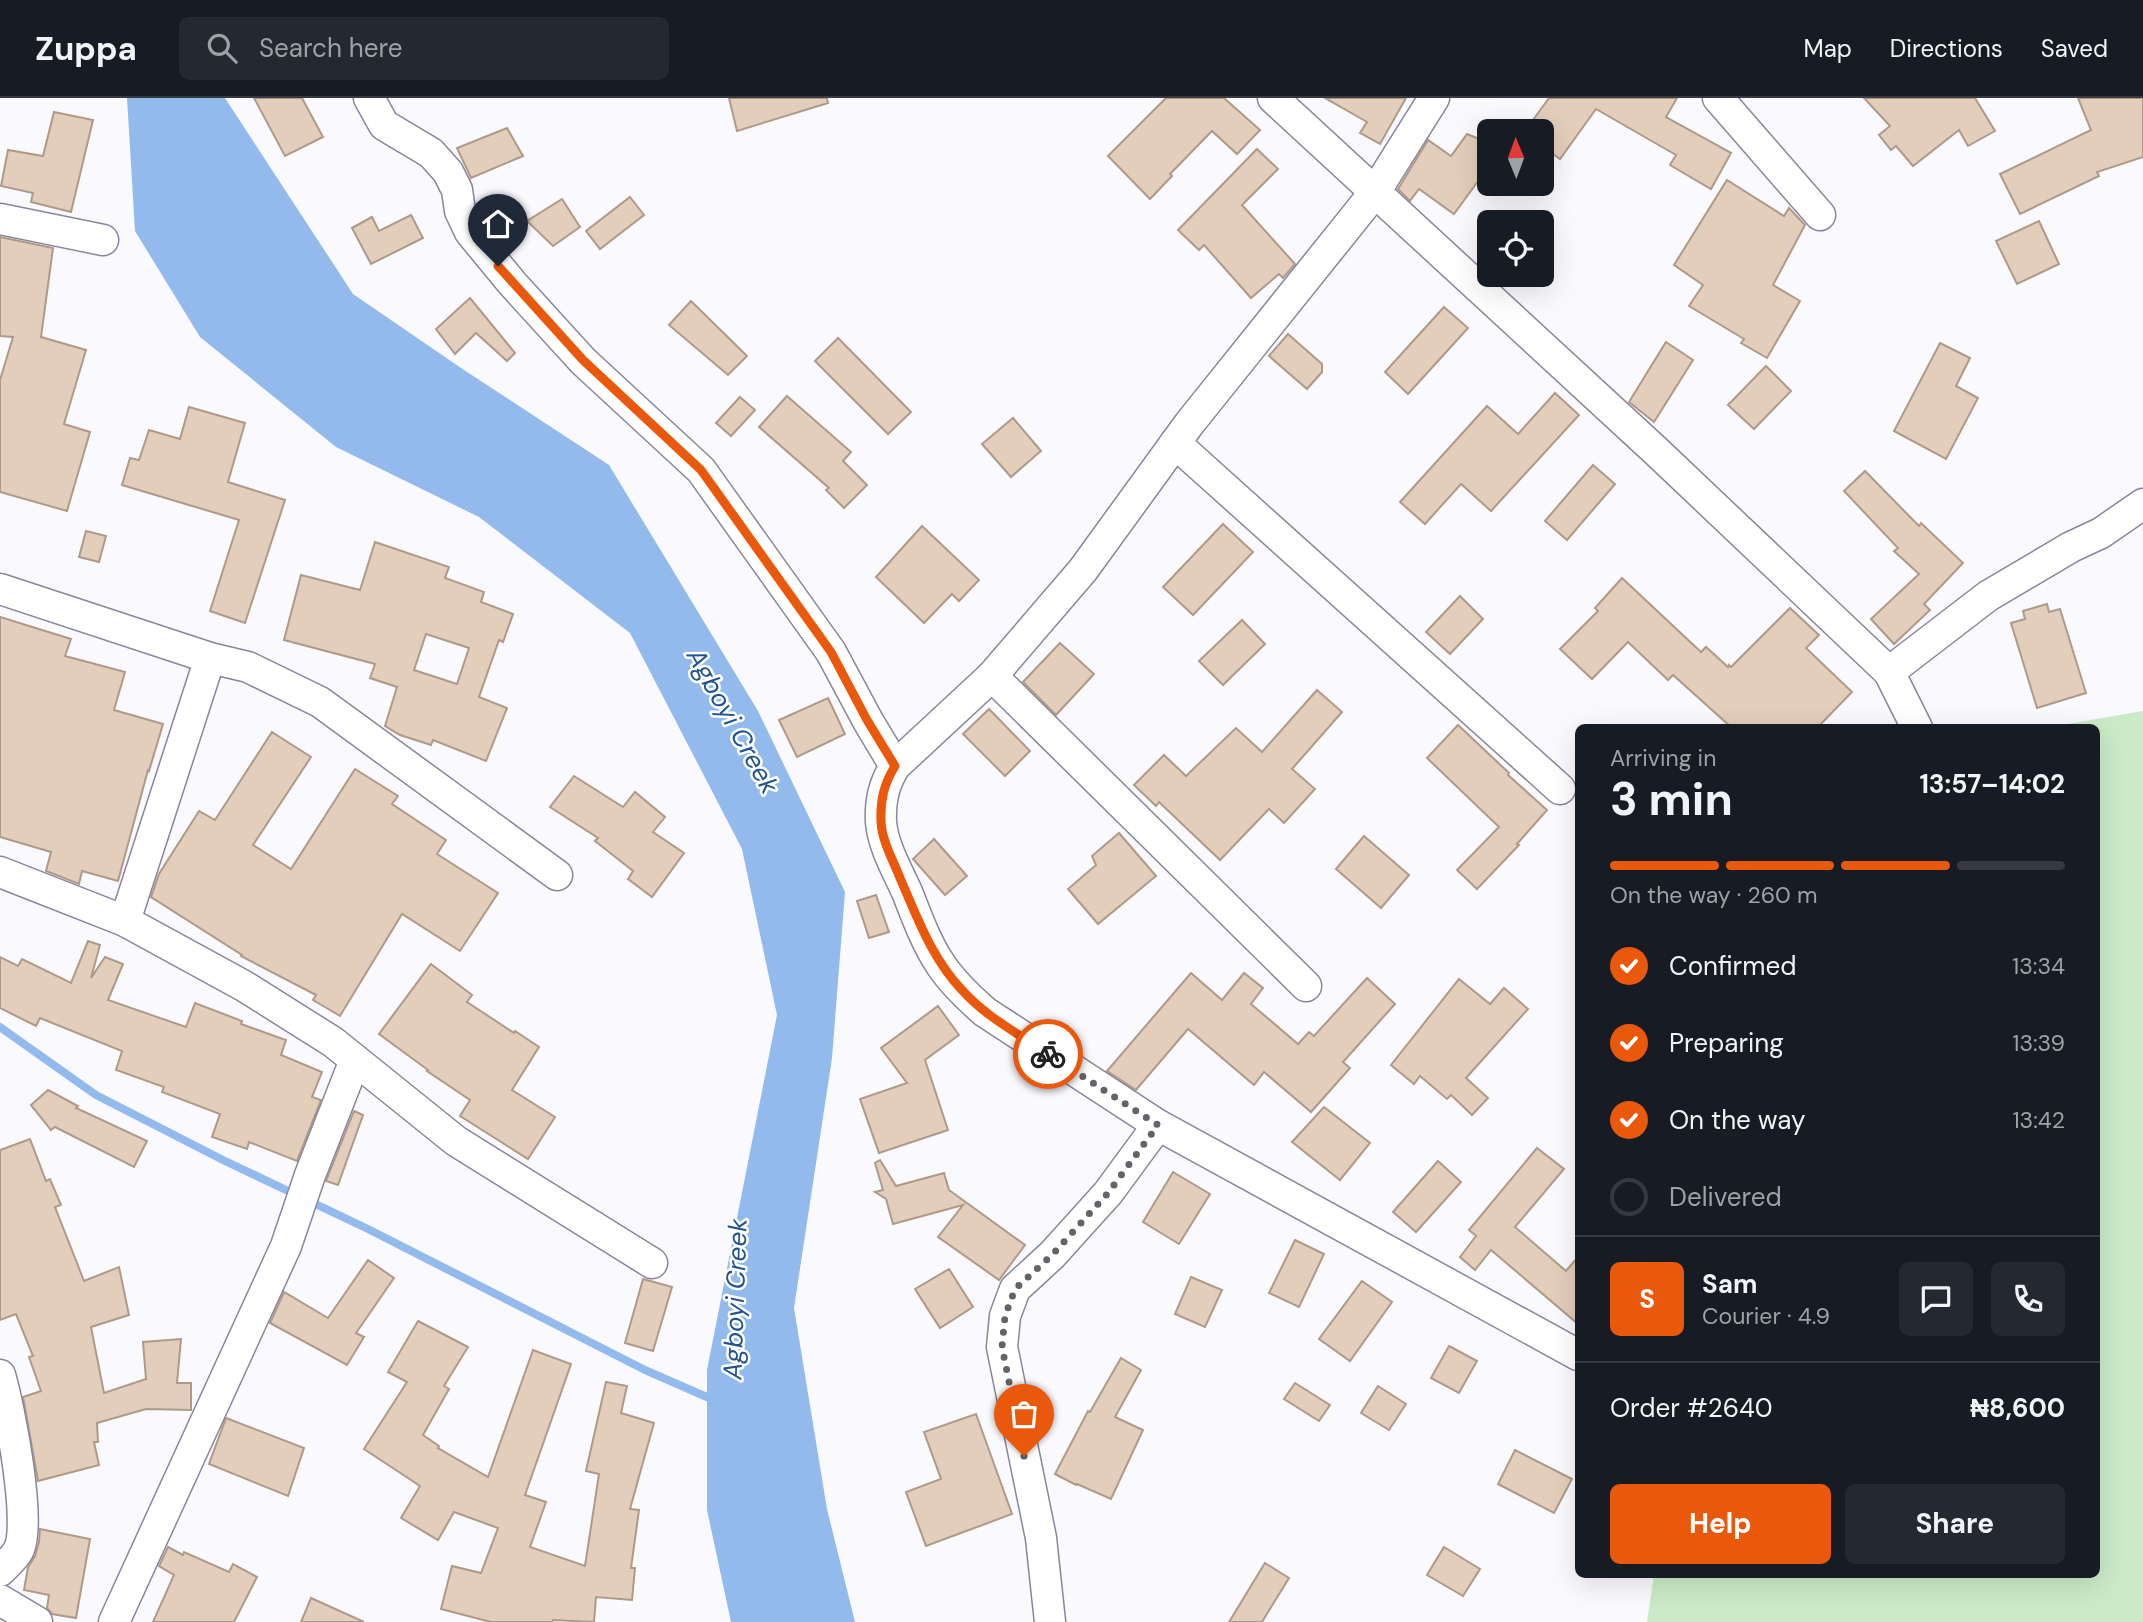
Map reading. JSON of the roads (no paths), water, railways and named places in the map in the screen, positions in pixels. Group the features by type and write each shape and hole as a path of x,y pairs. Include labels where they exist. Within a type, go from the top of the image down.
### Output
{"street":[{"path":"369,98 384,125 431,153 447,172 457,190 460,211 470,232 512,283 583,360 701,470 831,652 895,766"},
{"path":"1273,98 1656,451 1889,672 1915,724"},
{"path":"1434,98 1374,192 1175,443 1083,570 992,676 895,766 885,783 881,823 887,846 941,964 985,1012 1158,1125 1575,1353"},
{"path":"1718,98 1820,215"},
{"path":"0,219 103,240"},
{"path":"1175,443 1560,789"},
{"path":"1889,672 1988,596 2071,547 2101,533 2143,505"},
{"path":"0,589 210,658 248,667 320,702 557,875"},
{"path":"125,921 210,658"},
{"path":"992,676 1306,986"},
{"path":"0,872 125,921 244,986 333,1042 456,1141 652,1263"},
{"path":"114,1622 286,1246 355,1060"},
{"path":"1050,1622 1041,1538 1002,1347 1005,1316 1015,1289 1052,1255 1108,1193 1158,1125"},
{"path":"0,1375 14,1443 23,1516 19,1550 0,1571"},
{"path":"0,1600 37,1622"}],"water":[{"name":"Agboyi Creek","path":"127,98 225,98 353,294 609,465 758,711 845,892 832,1058 794,1308 827,1509 855,1622 731,1622 707,1510 707,1370 777,1015 742,849 630,633 479,517 336,447 200,337 135,231"}],"waterway":[{"path":"0,1027 96,1095 645,1370 716,1401"}]}
